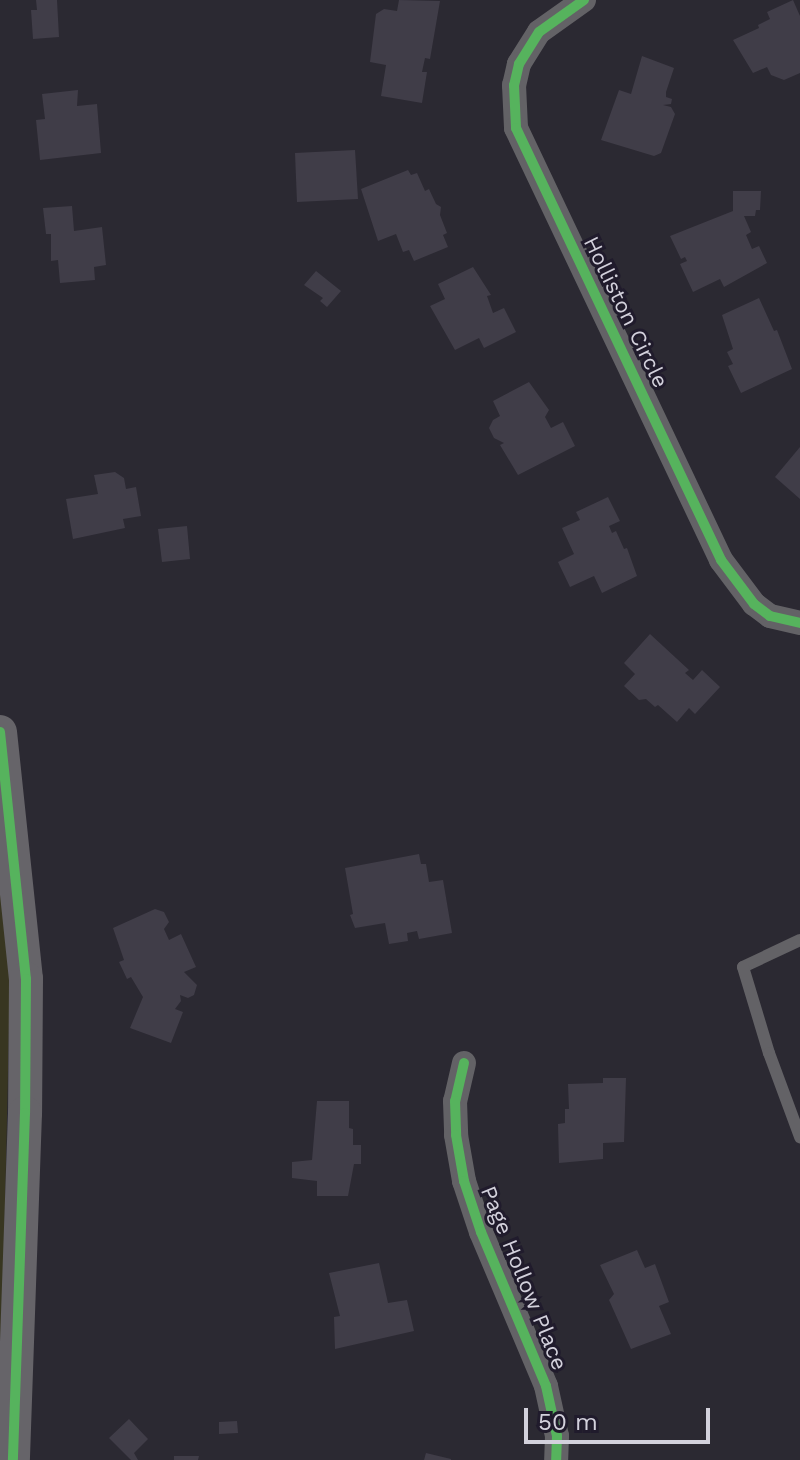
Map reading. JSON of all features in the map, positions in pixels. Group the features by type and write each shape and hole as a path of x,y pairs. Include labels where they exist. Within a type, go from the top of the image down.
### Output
{"street":[{"name":"Holliston Circle","path":"584,0 539,32 519,64 514,85 516,128 721,560 754,604 770,616 800,623"},
{"path":"0,732 26,979 25,1113 13,1460"},
{"name":"Page Hollow Place","path":"464,1063 455,1101 456,1135 464,1181 481,1232 546,1386 557,1436 556,1460"}],"lane":[{"path":"800,940 743,967 769,1053 800,1137"}],"shaded area":[{"path":"0,880 10,980 0,1433"}],"building":[{"path":"36,0 57,0 59,37 33,39 31,10 37,10"},
{"path":"399,0 440,1 430,59 425,58 422,72 427,72 422,103 381,96 386,65 370,62 376,14 384,9 397,11"},
{"path":"793,0 800,16 800,73 784,80 771,75 767,67 753,73 733,40 770,19 767,12"},
{"path":"642,56 674,68 666,92 666,97 672,99 671,104 663,105 671,107 675,114 661,153 654,156 601,140 619,90 631,94"},
{"path":"78,90 77,106 97,104 101,153 40,160 36,120 45,119 42,94"},
{"path":"355,150 358,199 297,202 295,153"},
{"path":"408,170 411,175 417,173 425,191 429,189 436,204 441,207 440,215 447,233 443,235 448,247 414,261 409,250 403,252 396,234 378,241 361,189"},
{"path":"733,191 761,191 760,210 756,210 755,216 744,216 751,232 746,235 752,249 759,246 767,263 724,287 720,279 693,292 680,264 687,261 685,257 681,259 670,236 733,211"},
{"path":"72,206 74,231 102,227 106,265 94,267 95,280 60,283 58,260 51,261 51,234 46,234 43,208"},
{"path":"473,267 491,295 487,296 493,313 504,308 516,332 484,348 479,338 455,350 430,306 445,299 438,284"},
{"path":"316,271 341,291 327,307 320,301 323,298 304,285"},
{"path":"759,298 774,331 777,330 792,369 741,393 728,366 733,364 727,352 733,349 722,315"},
{"path":"529,382 549,410 545,417 551,428 563,422 575,446 518,475 500,445 504,443 494,438 489,428 493,420 500,416 493,401"},
{"path":"800,447 800,499 775,477"},
{"path":"115,472 124,478 126,489 136,487 141,516 123,519 125,528 73,539 66,499 98,494 94,475"},
{"path":"608,497 620,521 609,526 612,533 616,531 624,549 627,548 637,576 602,593 594,576 570,587 558,562 574,554 562,528 580,520 576,512"},
{"path":"187,526 190,559 162,562 158,529"},
{"path":"650,634 689,670 685,673 693,680 702,670 720,687 695,714 689,708 677,722 658,705 655,707 646,699 639,700 624,686 635,674 624,663"},
{"path":"419,854 421,864 426,864 429,882 443,880 452,933 419,939 417,931 407,933 408,941 389,944 385,923 355,928 350,915 353,914 345,868"},
{"path":"155,909 164,912 169,922 164,929 169,940 181,934 196,967 184,972 197,985 194,995 188,998 180,995 181,1001 175,1009 183,1012 171,1043 130,1028 143,997 131,977 127,979 119,962 124,960 113,928"},
{"path":"603,1078 626,1078 624,1142 603,1143 603,1159 559,1163 558,1124 565,1123 565,1109 569,1109 568,1084 603,1083"},
{"path":"317,1101 349,1101 349,1128 353,1129 353,1145 361,1145 361,1164 354,1164 348,1196 317,1196 317,1181 292,1178 292,1162 312,1160"},
{"path":"637,1250 645,1268 655,1264 669,1302 659,1306 671,1334 631,1349 609,1300 614,1294 600,1265"},
{"path":"379,1263 388,1303 407,1300 414,1331 335,1349 334,1317 340,1316 329,1273"},
{"path":"129,1419 148,1439 134,1453 138,1460 131,1460 109,1438"},
{"path":"237,1421 238,1433 219,1434 219,1422"},
{"path":"426,1453 451,1459 451,1460 424,1460"},
{"path":"174,1456 199,1456 198,1460 174,1460"}],"cycle path":[{"path":"584,0 539,32 519,64 514,85 516,128 721,560 754,604 770,616 800,623"},
{"path":"0,732 26,979 25,1113 13,1460"},
{"path":"464,1063 455,1101 456,1135 464,1181 481,1232 546,1386 557,1436 556,1460"}]}
